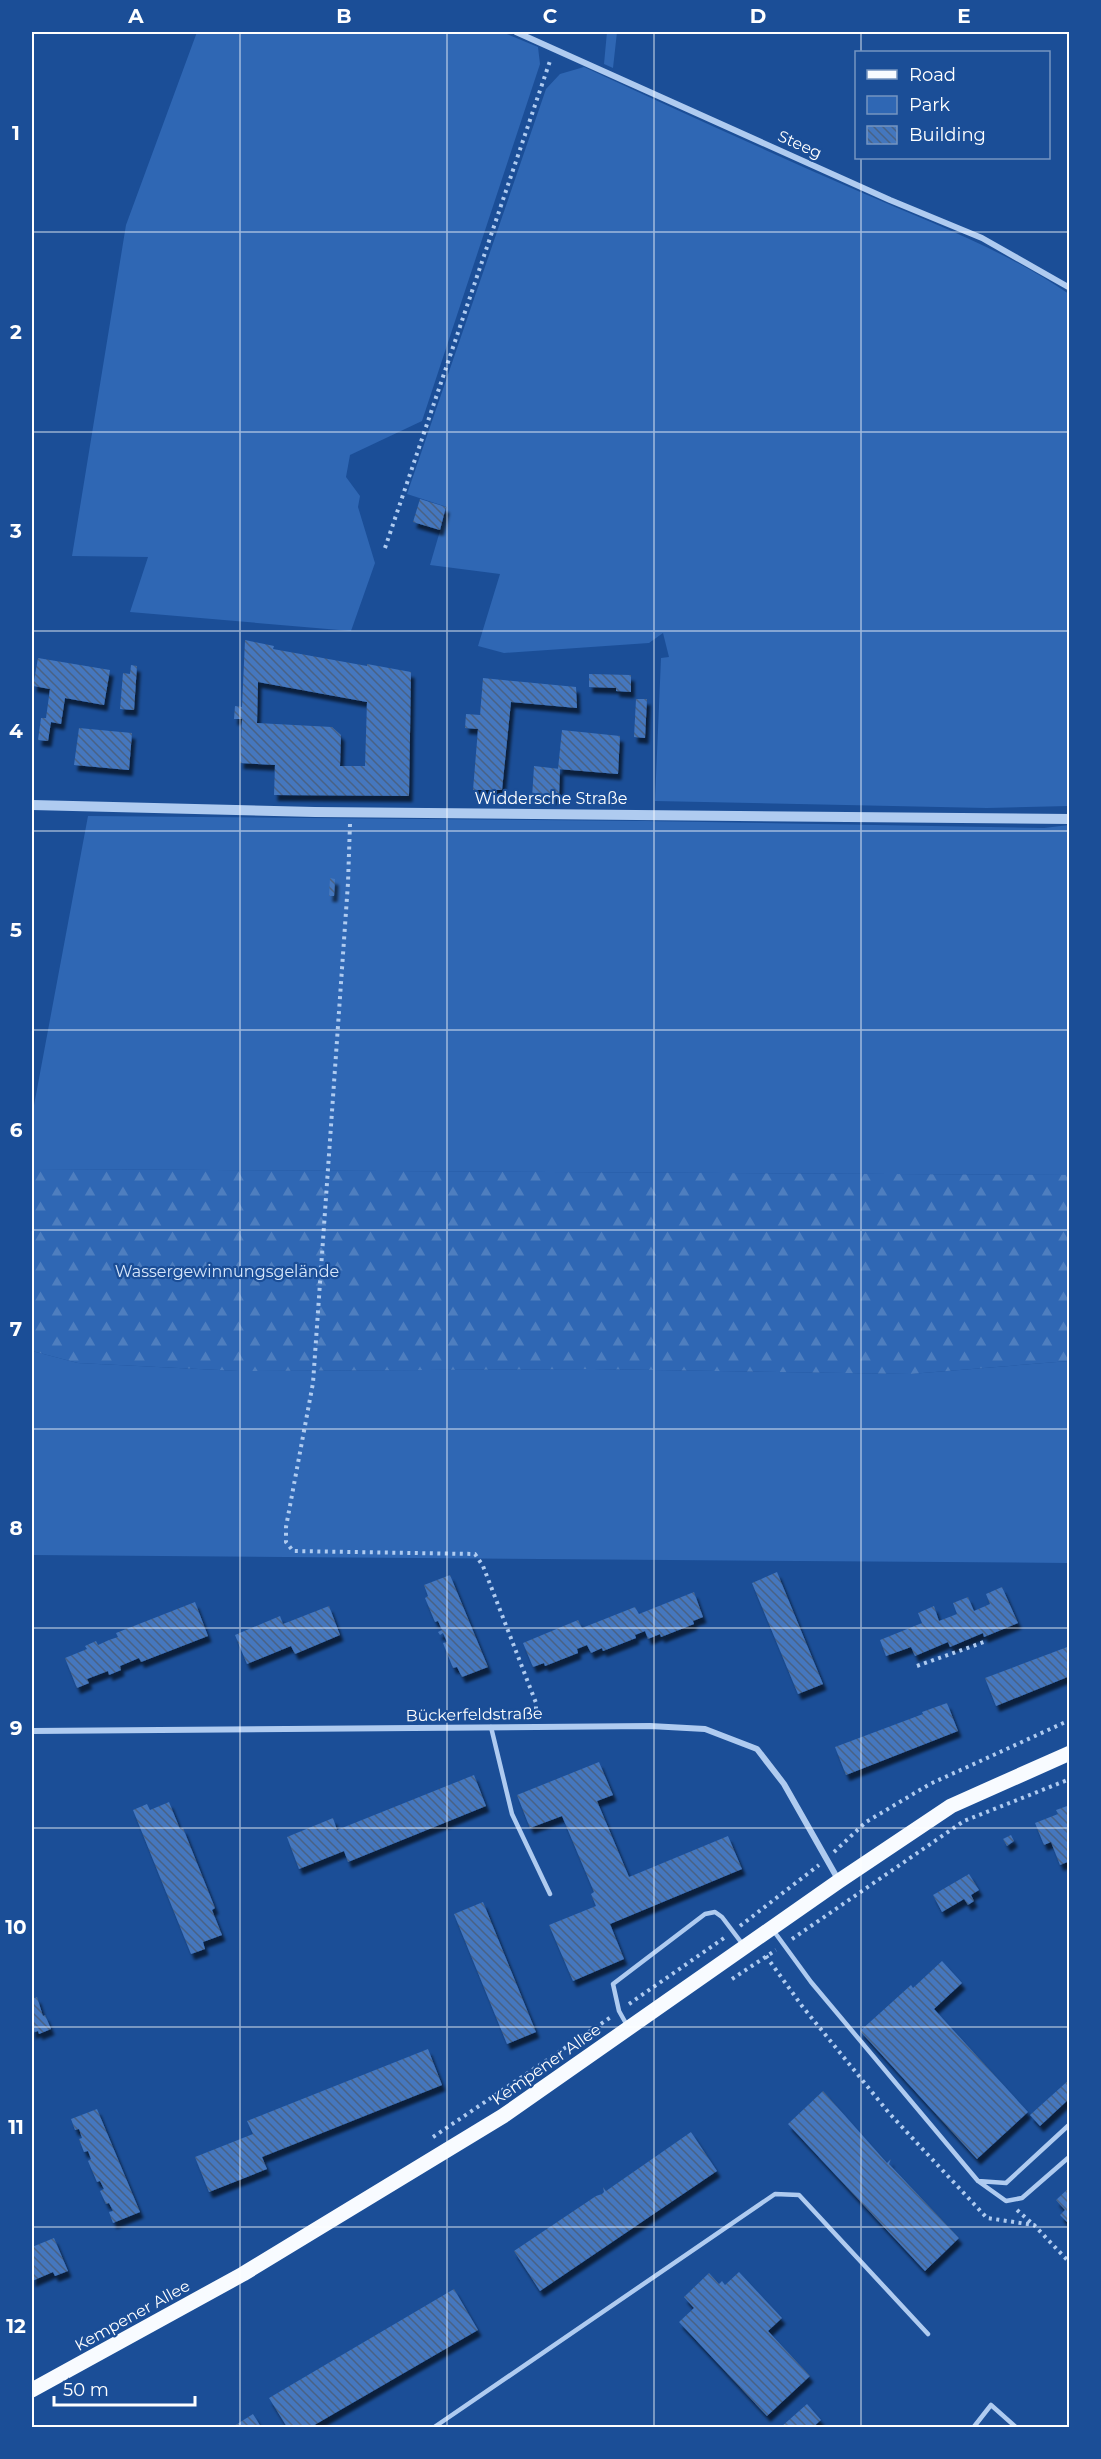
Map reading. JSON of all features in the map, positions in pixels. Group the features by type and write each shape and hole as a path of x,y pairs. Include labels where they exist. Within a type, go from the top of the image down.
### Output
{"main road":[{"name":"Kempener Allee","path":"32,2390 253,2268 503,2116 839,1881 951,1806 1070,1753"}],"street":[{"name":"Steeg","path":"516,32 890,200 982,238 1070,288"},
{"name":"Widdersche Straße","path":"32,805 351,812 1070,819"},
{"name":"Bückerfeldstraße","path":"32,1731 650,1726 705,1729 756,1749 784,1784 839,1881"}],"lane":[{"path":"490,1727 512,1814 550,1894"},
{"path":"629,2029 619,2011 614,1984 705,1914 715,1912 723,1917 733,1931 750,1944"},
{"path":"772,1929 811,1982 978,2181 1006,2201 1022,2198 1068,2158 1070,2159"},
{"path":"978,2181 1006,2183 1070,2124"},
{"path":"433,2427 775,2194 799,2195 928,2334"},
{"path":"973,2427 991,2405 1017,2427"}],"path":[{"path":"385,548 554,49"},
{"path":"351,812 313,1383 286,1527 286,1542 292,1551 476,1554 483,1566 536,1703 537,1727"},
{"path":"917,1666 984,1642"},
{"path":"431,2138 733,1931 826,1859 866,1822 930,1784 1070,1719"},
{"path":"750,1944 889,2113 987,2218 1034,2225"},
{"path":"1006,2201 1034,2225 1070,2263"}],"green space":[{"path":"197,32 502,32 538,47 540,64 422,421 350,455 346,477 360,496 358,507 375,563 351,631 130,612 148,557 72,556 126,225"},
{"path":"607,32 617,32 613,68 604,64"},
{"path":"584,67 789,161 993,250 1069,294 1069,806 987,808 655,801 661,658 669,657 663,633 649,643 504,653 478,646 500,574 430,565 447,507 407,494 546,89 560,74"},
{"path":"88,816 646,821 1044,828 1069,825 1069,1175 32,1169 32,1116"},
{"name":"Wassergewinnungsgelände","path":"32,1169 1069,1175 1069,1361 910,1374 593,1369 239,1371 78,1363 32,1351"},
{"path":"32,1351 78,1363 239,1371 593,1369 910,1374 1069,1361 1069,1563 32,1555"}],"building":[{"path":"420,499 446,507 440,530 413,522"},
{"path":"245,640 274,646 273,649 411,672 409,796 274,795 275,765 240,763 242,719 234,719 235,706 242,707","holes":["258,682 367,702 365,766 340,766 341,735 332,727 257,723"]},
{"path":"38,658 110,670 104,705 65,698 61,724 51,722 48,741 38,740 41,718 46,718 50,689 33,686"},
{"path":"131,665 137,666 134,710 120,709 123,673 130,674"},
{"path":"589,674 631,675 631,692 616,691 616,688 589,687"},
{"path":"483,678 576,687 577,708 511,702 502,790 473,790 478,729 465,728 466,714 480,715"},
{"path":"636,699 647,699 645,738 634,737"},
{"path":"79,728 132,733 129,770 74,765"},
{"path":"562,730 620,736 618,774 558,769"},
{"path":"534,766 560,769 559,798 532,798"},
{"path":"330,878 335,879 334,896 329,896"},
{"path":"777,1572 823,1684 798,1694 752,1583"},
{"path":"450,1575 488,1667 462,1677 457,1667 453,1668 443,1643 447,1642 443,1633 440,1635 438,1632 442,1630 438,1621 435,1622 425,1598 428,1596 424,1585"},
{"path":"1002,1587 1018,1623 984,1637 983,1633 950,1647 948,1642 915,1656 911,1647 886,1656 880,1640 922,1623 918,1613 934,1606 939,1621 957,1614 953,1603 968,1597 974,1611 990,1604 986,1594"},
{"path":"694,1592 703,1617 693,1621 694,1624 661,1637 660,1634 648,1639 645,1631 635,1635 636,1638 603,1651 602,1648 591,1653 587,1645 577,1649 578,1653 545,1666 544,1663 533,1667 523,1643 578,1620 582,1628 635,1607 639,1614"},
{"path":"195,1602 208,1636 141,1662 139,1658 120,1666 121,1670 109,1675 108,1671 87,1679 89,1683 77,1688 65,1658 87,1649 85,1646 96,1641 98,1645 118,1637 116,1633"},
{"path":"329,1606 340,1635 295,1654 291,1646 247,1664 235,1635 280,1616 283,1624"},
{"path":"1070,1646 1070,1676 996,1706 985,1678"},
{"path":"947,1703 958,1731 846,1775 835,1747"},
{"path":"599,1762 613,1795 597,1801 629,1877 728,1836 742,1869 610,1924 624,1959 573,1981 549,1925 596,1906 591,1894 594,1892 562,1816 530,1828 517,1795"},
{"path":"474,1775 486,1806 348,1862 344,1851 299,1869 287,1837 333,1818 337,1830"},
{"path":"169,1802 180,1829 183,1828 215,1908 212,1910 222,1935 203,1942 205,1949 191,1954 133,1810 147,1804 150,1810"},
{"path":"1070,1805 1070,1861 1060,1865 1051,1842 1044,1845 1035,1823 1058,1814 1056,1810"},
{"path":"1011,1835 1014,1841 1007,1846 1003,1839"},
{"path":"969,1874 979,1890 971,1895 974,1901 968,1905 964,1899 942,1912 933,1895"},
{"path":"483,1902 536,2032 507,2044 454,1914"},
{"path":"942,1961 962,1983 934,2009 1028,2112 977,2159 860,2031 911,1985 913,1988"},
{"path":"37,1997 43,2016 45,2015 51,2029 39,2034 38,2031 32,2033 32,1999"},
{"path":"428,2049 442,2085 262,2157 267,2169 209,2192 195,2157 253,2134 247,2121"},
{"path":"1070,2079 1070,2098 1040,2126 1030,2115"},
{"path":"823,2091 887,2163 891,2159 889,2164 959,2238 925,2271 788,2124"},
{"path":"97,2109 140,2212 113,2223 109,2212 113,2211 109,2203 106,2204 100,2191 104,2189 100,2181 97,2182 88,2161 91,2159 88,2151 84,2152 79,2139 82,2138 79,2129 75,2130 71,2119"},
{"path":"691,2132 717,2171 540,2291 514,2251 602,2194 603,2187 606,2191"},
{"path":"1070,2187 1070,2225 1060,2215 1065,2210 1056,2200"},
{"path":"54,2238 68,2271 55,2276 53,2272 32,2281 32,2247"},
{"path":"739,2272 782,2318 768,2331 810,2376 767,2416 679,2322 694,2308 684,2297 709,2273 719,2284 722,2281 725,2285"},
{"path":"454,2289 478,2330 311,2427 287,2427 269,2398"},
{"path":"807,2404 821,2420 813,2427 781,2427"},
{"path":"253,2414 261,2427 234,2426"}]}
